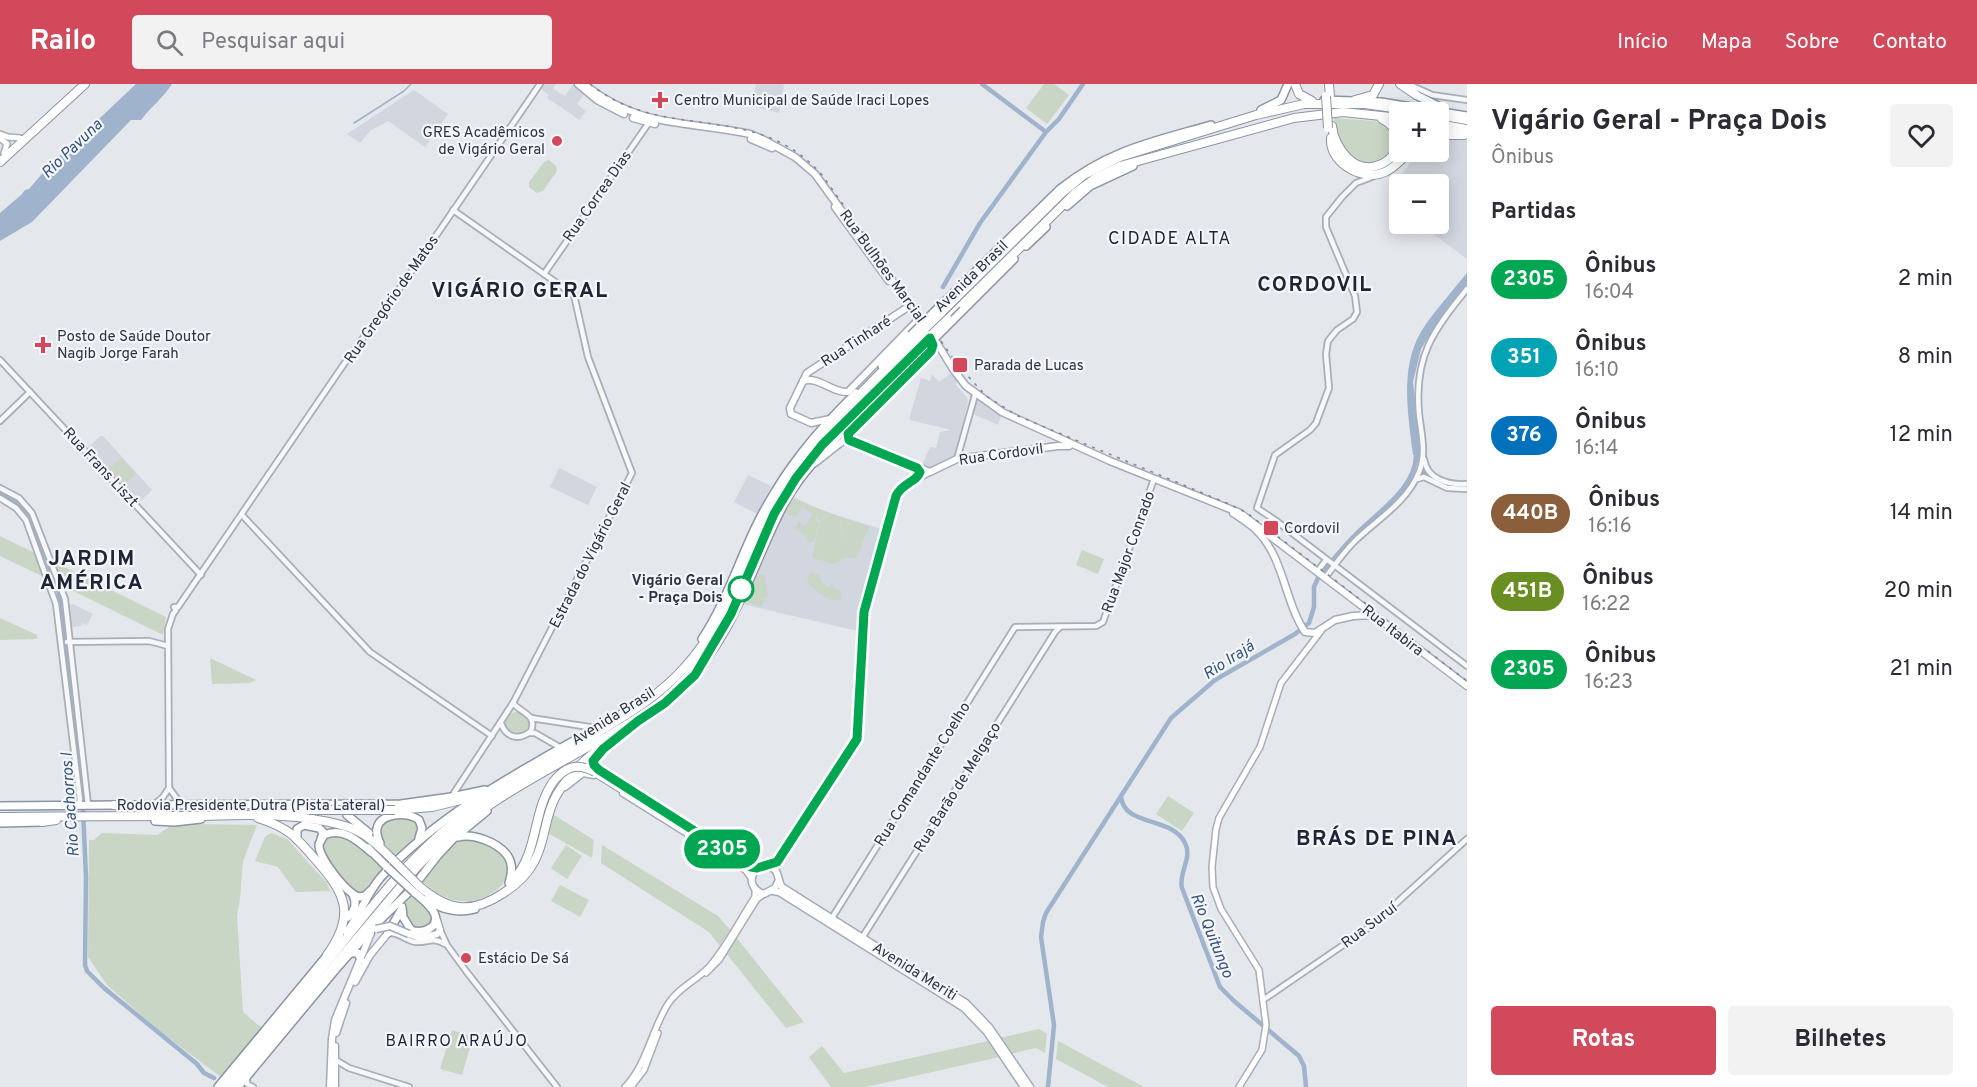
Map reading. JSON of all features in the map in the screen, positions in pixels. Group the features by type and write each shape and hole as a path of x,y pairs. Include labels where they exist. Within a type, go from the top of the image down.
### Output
{"highway":[{"path":"2,154 78,84"},
{"path":"0,162 84,84"},
{"path":"1261,111 1281,100 1288,84"},
{"path":"1295,84 1299,94 1312,101"},
{"path":"1355,100 1372,95 1379,84"},
{"path":"1400,84 1416,95 1455,114"},
{"path":"1406,84 1416,95"},
{"path":"1329,85 1331,145 1334,153 1350,169 1367,174 1378,174 1390,170 1398,162"},
{"name":"Avenida Brasil","path":"224,1087 389,886 442,832 491,795 646,702 673,679 696,654 718,619 762,524 806,454 913,337 1055,193 1091,166 1122,151 1261,111 1312,101 1355,100 1389,103"},
{"name":"Avenida Brasil","path":"940,309 982,272 1062,193 1084,175 1128,154 1293,106 1350,104 1389,108"},
{"name":"Avenida Brasil","path":"243,1085 339,961 417,867 452,831 488,804 653,707 683,682 707,654 731,614 781,501 811,459 851,415 925,348 948,319 1075,193 1113,169 1139,159 1294,118 1343,112 1389,117"},
{"name":"Avenida Brasil","path":"1449,113 1467,118"},
{"name":"Avenida Brasil","path":"243,1085 331,975 416,890 431,862 453,839 497,804 665,703 695,675 724,634 784,503 812,464 1081,193 1117,172 1299,120 1338,116 1389,121"},
{"name":"Avenida Brasil","path":"1449,117 1467,118"},
{"path":"1382,119 1389,123"},
{"path":"1330,127 1341,152 1355,163 1368,166 1379,165 1389,160"},
{"path":"1449,129 1466,132"},
{"path":"1449,134 1466,132"},
{"path":"1331,138 1336,152 1359,169 1377,171 1398,162"},
{"path":"1084,175 1107,160 1144,144"},
{"path":"1091,181 1128,165 1168,156"},
{"path":"932,314 940,309"},
{"name":"Avenida Brasil","path":"218,1087 349,930 374,887 418,840 481,795 654,692 681,667 711,624 763,514 811,439 913,337 932,314"},
{"path":"821,453 851,415"},
{"path":"798,465 803,454 827,422"},
{"path":"697,646 718,619"},
{"path":"695,675 707,654"},
{"path":"559,747 609,725"},
{"path":"329,822 355,836 387,867 416,890 455,907 469,908 485,905 515,885 534,862 544,836 550,809 556,796 570,777 592,753 627,727"},
{"path":"416,890 462,903 479,902 509,883 528,858 543,802 553,782 562,771 569,767 582,766 595,769 627,792 638,796"},
{"name":"Rodovia Presidente Dutra (Pista Lateral)","path":"0,806 82,810 114,805 155,804 309,807 401,804 468,794 499,785"},
{"path":"456,789 468,794"},
{"path":"309,807 394,810 432,807 481,795"},
{"path":"114,805 166,811"},
{"path":"0,814 82,810 247,811 332,807"},
{"path":"0,823 42,822 82,810 174,822 255,816 282,826 297,839 334,882 341,894 344,914 341,929 327,955"},
{"path":"247,811 332,820 347,823 369,833"},
{"path":"347,815 380,843 394,859 432,909 435,916 434,924 423,932 413,931 404,919 402,908"},
{"path":"124,816 266,816 329,822 360,833 394,859"},
{"path":"380,843 375,832 377,825 382,819 394,816 410,816 419,820 422,828 418,840"},
{"path":"297,839 297,829 304,825 319,828 323,832 318,847 321,856 353,895 356,903 348,916 344,914"},
{"path":"321,839 331,832 343,833 354,838 371,852"},
{"path":"453,839 465,835 475,836 504,852 511,865 509,883"},
{"path":"353,895 365,896 374,887"},
{"path":"386,936 402,908 416,890"},
{"path":"351,953 357,953 361,960"},
{"path":"331,975 339,961"},
{"path":"296,1000 304,984"}],"main road":[{"name":"Rua Bulhões Marcial","path":"578,84 605,105 650,121 750,134 795,157 821,181 910,306 933,342 925,348"},
{"name":"Rua Bulhões Marcial","path":"584,84 613,104 650,121"},
{"path":"0,136 20,138"},
{"path":"0,136 7,144 2,154"},
{"name":"Rua Tinharé","path":"807,378 910,306"},
{"path":"827,422 811,423 793,416 790,412 807,378 840,392 848,392 918,319"},
{"name":"Rua Bulhões Marcial","path":"918,319 958,377 975,395 1058,442 1079,448 1245,516 1321,575"},
{"path":"849,440 849,433 925,348 939,351 944,356"},
{"path":"811,423 813,431 811,439"},
{"path":"812,464 843,441 849,440 930,472"},
{"name":"Rua Cordovil","path":"775,870 777,862 857,739 864,612 896,496 902,487 957,459 1058,442"},
{"path":"917,468 920,472 917,478"},
{"path":"1225,507 1258,531 1273,554 1303,630 1306,643 1303,653"},
{"path":"1273,554 1276,548 1285,546"},
{"name":"Rua Itabira","path":"1321,575 1467,686"},
{"path":"1353,616 1360,609 1358,603"},
{"path":"1239,1087 1259,1055 1266,1029 1259,970 1215,896 1212,873 1219,818 1260,747 1281,683 1303,653 1321,630 1335,620 1374,615"},
{"path":"1303,630 1313,634 1321,630"},
{"name":"Avenida Brasil","path":"595,769 593,761 599,753 638,721"},
{"path":"556,796 578,776 591,773 746,870 755,888 755,897 711,964 669,1002 640,1067 626,1087"},
{"path":"638,796 749,866 757,868 777,862"},
{"path":"631,1087 644,1070 660,1026 673,1003 718,962 758,900 777,886 775,870 767,866"},
{"path":"751,877 757,868"},
{"name":"Avenida Meriti","path":"778,880 782,887 831,920 970,1006 989,1027 1030,1087"},
{"path":"755,888 764,894"},
{"name":"Avenida Meriti","path":"772,891 779,892 831,920"},
{"path":"335,1087 335,1020 366,943 376,929 390,926 422,938 435,935 440,930 435,916"},
{"path":"376,929 376,938 386,936"},
{"path":"356,981 375,948 386,936"},
{"name":"Avenida Meriti","path":"861,939 969,1012 989,1034 1024,1087"},
{"path":"366,943 372,940 375,948"},
{"path":"330,1087 338,1023 359,973 356,970"}],"street":[{"name":"Rua Gregório de Matos","path":"168,646 169,626 176,608 540,84"},
{"path":"1406,84 1432,95 1467,100"},
{"name":"Rua Correa Dias","path":"544,274 650,121"},
{"path":"1350,169 1354,176 1353,186"},
{"path":"1378,174 1353,186 1327,215 1325,223 1355,296 1357,312 1353,319 1337,330 1328,341 1326,354 1329,388 1316,423 1310,430 1275,455 1257,508 1467,666"},
{"path":"453,210 544,274"},
{"name":"Estrada do Vigário Geral","path":"451,797 510,710 632,474 586,351 574,295 544,274"},
{"path":"1467,289 1434,331 1422,361 1418,388 1427,470 1433,476 1450,483 1467,484"},
{"name":"Rua Frans Liszt","path":"0,360 201,575"},
{"path":"0,421 30,392"},
{"path":"957,459 975,395"},
{"path":"1321,575 1330,563 1394,508 1419,472 1424,456"},
{"path":"1414,480 1424,477 1447,488 1467,489"},
{"name":"Rua Major Conrado","path":"1060,627 1101,624 1154,479"},
{"path":"0,488 19,498 32,513 66,642 82,810"},
{"path":"0,498 14,505 23,515 39,541 64,599 75,758 82,810"},
{"path":"242,515 370,652 492,736"},
{"path":"1321,575 1330,563"},
{"name":"Rua Comandante Coelho","path":"831,920 1015,627 1054,629"},
{"name":"Rua Barão de Melgaço","path":"861,939 1054,629 1060,627"},
{"path":"66,642 149,640 168,646 169,788 155,804"},
{"path":"513,703 519,710"},
{"path":"510,710 527,713 534,720 596,728"},
{"path":"532,732 534,720"},
{"path":"501,723 504,731"},
{"path":"496,730 504,731 517,738 532,732"},
{"path":"532,732 559,747"},
{"path":"169,788 181,804"},
{"name":"Rua Suruí","path":"1263,1000 1371,926 1467,839"},
{"path":"440,930 447,945 557,1087"},
{"path":"386,936 397,933 414,942 433,939 447,945"},
{"path":"334,1061 352,1070 409,1087"}],"shaded area":[{"path":"544,84 556,84 553,89 565,96 573,84 584,94 577,104 586,111 580,120 547,98 549,95 541,89"},
{"path":"756,84 784,84 779,113 751,106"},
{"path":"414,90 448,114 425,147 388,121 370,131 360,143 347,134"},
{"path":"1449,139 1467,140 1467,259 1433,234 1449,234 1449,174 1402,174 1411,162 1449,162"},
{"path":"951,373 958,381 955,384 968,399 955,455 927,469 921,467 930,447 936,448 940,432 951,430 910,420 910,416 921,378 930,381 932,374 939,382"},
{"path":"975,398 1002,414 998,425 971,413"},
{"path":"100,436 103,436 152,490 137,504 86,450"},
{"path":"559,468 597,487 588,505 550,487"},
{"path":"748,475 771,486 757,514 734,502"},
{"path":"791,496 823,511 882,529 858,631 742,604"},
{"path":"73,604 93,614 87,625 82,623 81,626 68,628 67,606"}],"green space":[{"path":"1044,84 1054,84 1069,95 1047,124 1026,108"},
{"path":"1334,118 1374,121 1389,126 1389,155 1376,165 1357,160 1345,151 1335,128"},
{"path":"549,160 556,166 557,171 543,191 537,193 529,187 529,182 544,162"},
{"path":"121,458 136,474 124,485 108,469"},
{"path":"791,499 840,517 843,548 841,518 869,526 857,558 844,558 834,564 812,558 820,521 816,516 815,520 819,523 814,541 808,543 805,536 795,528 799,522 805,526 813,514 802,507 796,517 784,513"},
{"path":"0,536 34,551 44,577 0,556"},
{"path":"1082,550 1104,559 1098,574 1076,565"},
{"path":"52,561 166,617 163,635 61,585"},
{"path":"810,573 819,575 821,581 828,587 832,583 834,588 840,591 842,599 831,600 807,583"},
{"path":"764,574 768,596 761,606 744,602 755,579"},
{"path":"0,618 37,635 37,639 0,640"},
{"path":"210,658 256,680 249,683 212,684"},
{"path":"517,712 525,716 529,724 525,732 517,736 509,732 505,724 509,716"},
{"path":"571,769 549,798 535,852 523,872 515,882 494,897 483,902 465,905 496,894 521,871 547,792"},
{"path":"1168,796 1194,813 1182,831 1156,814"},
{"path":"549,812 594,840 592,858 546,832"},
{"path":"387,818 413,818 420,825 417,838 397,858 379,840 377,828"},
{"path":"194,824 257,825 243,861 237,916 243,1012 265,1028 221,1077 157,1029 107,985 88,957 89,840 94,840 102,833 157,835 169,827"},
{"path":"271,833 287,839 327,883 330,891 296,892 278,867 255,861 265,837"},
{"path":"340,834 358,844 386,869 366,893 361,895 352,893 323,856 320,845 324,837"},
{"path":"459,838 479,840 504,855 509,870 501,886 474,901 455,900 429,888 422,881 420,884 437,897 452,903 429,897 426,907 432,917 431,924 425,929 410,928 402,908 412,888 426,869"},
{"path":"566,845 582,856 567,879 551,868"},
{"path":"602,845 718,916 730,930 720,946 709,932 601,863"},
{"path":"560,885 589,900 580,917 551,901"},
{"path":"736,937 804,1022 786,1028 726,953"},
{"path":"1039,1029 1047,1034 1045,1053 1036,1048 1010,1054 999,1038"},
{"path":"452,1030 473,1037 462,1075 440,1069"},
{"path":"988,1041 999,1057 866,1087 831,1087 809,1057 822,1046 844,1073"},
{"path":"1058,1041 1144,1087 1108,1087 1056,1059"}],"water":[{"name":"Rio Pavuna","path":"136,84 172,84 141,120 131,120 32,222 0,241 0,213 29,189 47,168"},
{"path":"1467,273 1467,285 1441,317 1421,349 1413,382 1421,455 1413,455 1407,388 1411,355 1426,324"}],"waterway":[{"path":"354,123 404,91 411,84"},
{"path":"982,84 1046,132"},
{"path":"943,287 980,223 1083,84"},
{"name":"Rio Irajá","path":"1048,1087 1054,1025 1041,937 1046,913 1171,718 1215,680 1295,634 1309,623 1314,607 1314,587 1318,578 1349,541 1403,488 1415,465 1416,452"},
{"path":"1417,456 1424,472 1433,479"},
{"name":"Rio Cachorros I","path":"0,492 20,505 29,518 58,589 63,612 82,787 86,877 85,965 87,971 104,988 197,1064 204,1073 214,1078"},
{"name":"Rio Quitungo","path":"1121,796 1124,806 1130,813 1170,829 1179,834 1185,843 1187,860 1181,882 1182,888 1220,987 1299,1056 1304,1066 1306,1087"}],"railway":[{"path":"590,84 619,102 648,113 739,129 768,137 796,152 822,175 958,365 986,396 1018,416 1247,513 1467,681"}],"bus line":[{"name":"2305","path":"930,338 933,342 931,351 848,434 849,440 917,468 920,472 920,475 902,487 896,496 864,612 857,739 777,862 757,868 751,867 654,807 599,770 593,761 603,749 665,703 695,675 731,614 774,514 796,478 822,445 930,338"}],"place":[{"name":"Centro Municipal de Saúde Iraci Lopes","path":"660,100"},
{"name":"GRES Acadêmicos de Vigário Geral","path":"557,141"},
{"name":"Posto de Saúde Doutor Nagib Jorge Farah","path":"43,345"},
{"name":"Parada de Lucas","path":"960,365"},
{"name":"Cordovil","path":"1271,528"},
{"name":"Vigário Geral - Praça Dois","path":"741,589"},
{"name":"Estácio De Sá","path":"466,958"}],"district":[{"name":"CIDADE ALTA","path":"1170,238"},
{"name":"CORDOVIL","path":"1315,284"},
{"name":"VIGÁRIO GERAL","path":"520,290"},
{"name":"JARDIM AMÉRICA","path":"92,570"},
{"name":"BRÁS DE PINA","path":"1377,838"},
{"name":"BAIRRO ARAÚJO","path":"457,1040"}]}
